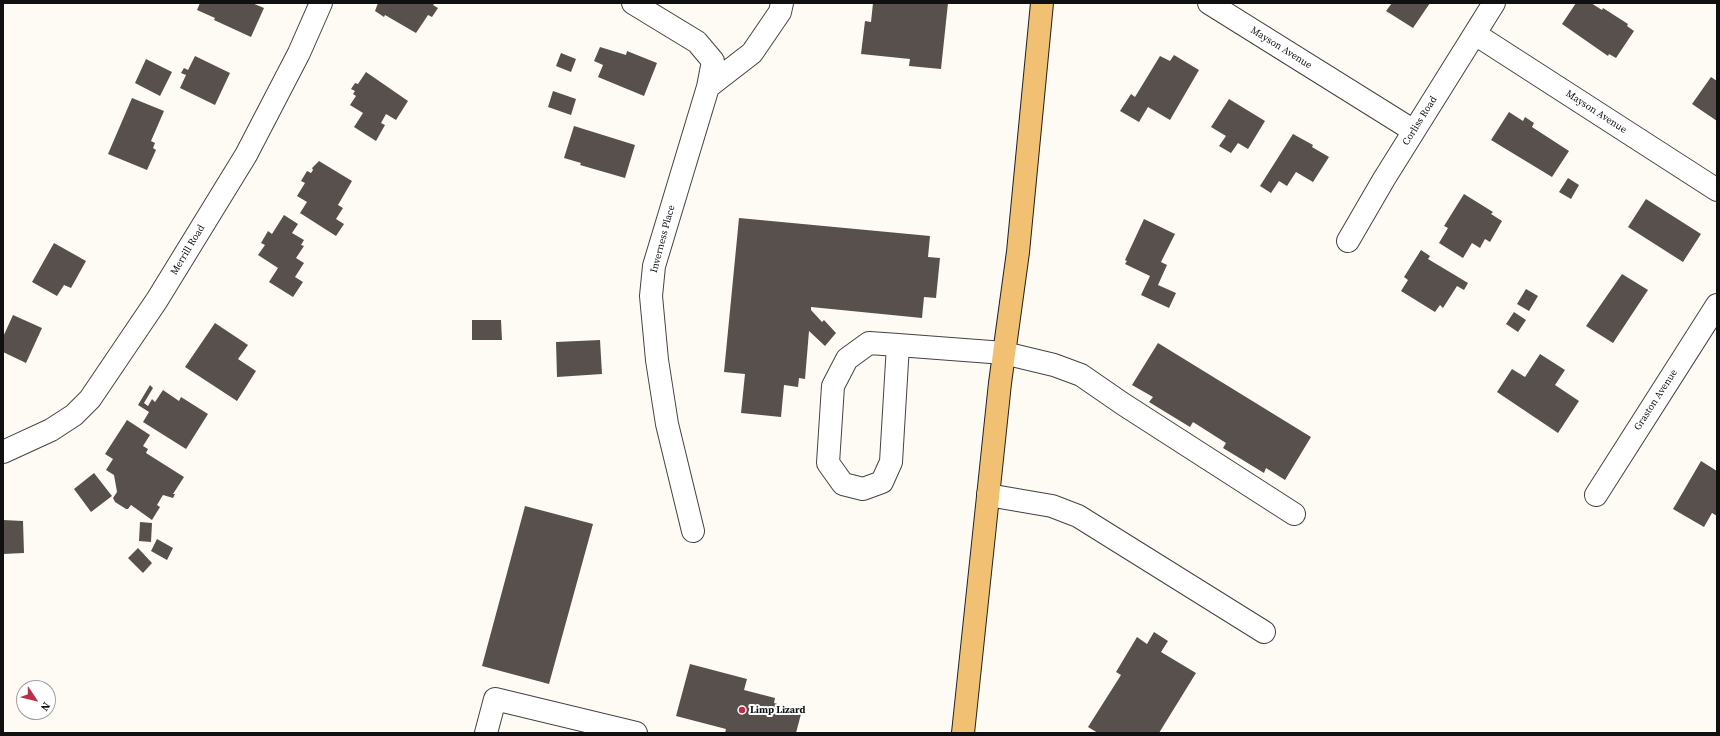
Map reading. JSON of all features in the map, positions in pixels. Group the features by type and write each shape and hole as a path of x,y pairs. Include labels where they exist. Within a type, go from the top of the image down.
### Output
{"main road":[{"path":"963,733 1004,353 1018,252 1042,3"}],"street":[{"name":"Merrill Road","path":"3,452 51,430 74,414 90,399 157,300 246,154 299,53 321,3"},
{"name":"Inverness Place","path":"633,3 697,42 713,61 708,87 654,266 650,296 657,360 667,424 693,531"},
{"path":"708,87 752,54 780,12 782,3"},
{"name":"Mayson Avenue","path":"1209,3 1414,131"},
{"name":"Corliss Road","path":"1348,241 1414,131 1494,3"},
{"name":"Mayson Avenue","path":"1475,34 1717,190"},
{"name":"Graston Avenue","path":"1596,495 1717,305"},
{"path":"898,345 891,462 882,482 863,489 843,484 828,462 833,386 847,359 869,344 898,345 1004,353 1054,365 1081,375 1123,404 1294,514"},
{"path":"988,495 1052,506 1078,516 1264,632"},
{"path":"486,733 495,699 636,733"}],"building":[{"path":"200,3 252,3 264,8 251,37 214,20 215,18 197,10"},
{"path":"378,3 435,3 433,5 438,8 432,17 428,15 416,33 385,15 384,17 375,11"},
{"path":"873,3 948,3 941,69 909,66 910,59 861,54 865,21 871,22"},
{"path":"1392,3 1430,3 1413,28 1386,11"},
{"path":"1576,3 1591,3 1602,10 1603,8 1628,24 1627,26 1634,31 1616,58 1609,54 1608,56 1562,24"},
{"path":"600,47 626,55 627,51 657,63 644,96 598,77 603,65 594,61"},
{"path":"561,53 576,59 571,72 556,66"},
{"path":"1174,55 1199,70 1170,120 1148,107 1139,122 1120,111 1131,94 1135,97 1160,56 1170,61"},
{"path":"195,56 230,73 215,105 180,88 186,75 181,73 184,68 188,70"},
{"path":"146,59 172,72 160,96 135,83"},
{"path":"366,72 408,101 396,120 386,114 381,123 385,125 376,141 354,127 363,113 350,105 356,96 353,94 355,91 351,89 355,83 358,84"},
{"path":"1711,77 1717,81 1717,121 1692,104"},
{"path":"553,91 576,99 571,115 548,107"},
{"path":"132,98 164,111 151,141 155,143 153,148 156,150 147,170 108,154"},
{"path":"1229,99 1265,121 1248,149 1238,143 1231,153 1219,146 1226,136 1211,127"},
{"path":"1509,112 1523,121 1525,117 1534,123 1532,127 1569,151 1552,177 1491,140"},
{"path":"574,126 635,145 625,178 580,165 581,163 564,158"},
{"path":"1293,134 1313,145 1312,147 1329,157 1313,182 1296,172 1287,186 1279,181 1271,193 1260,186"},
{"path":"319,161 352,181 338,205 343,208 336,219 344,224 336,236 300,213 307,202 297,196 305,183 301,181 307,171 311,173 313,170 312,168"},
{"path":"1568,178 1579,185 1571,199 1559,192"},
{"path":"1464,194 1493,212 1491,214 1502,221 1490,242 1485,239 1480,248 1472,243 1463,258 1439,243 1448,228 1444,226"},
{"path":"1646,199 1701,234 1683,262 1628,227"},
{"path":"284,215 298,224 292,233 304,240 301,245 304,246 296,258 304,263 295,277 303,282 293,297 269,282 278,268 258,255 265,245 261,243 268,231 272,234"},
{"path":"739,218 930,236 928,257 940,258 936,298 924,297 922,318 811,307 811,310 822,322 824,320 836,333 825,346 809,331 805,379 799,378 798,387 784,385 781,417 741,413 745,374 724,372"},
{"path":"1144,219 1175,234 1161,262 1167,265 1158,285 1176,293 1169,308 1141,295 1150,276 1125,264 1127,261 1125,260"},
{"path":"54,243 86,261 71,288 64,285 57,296 32,282"},
{"path":"1421,250 1430,256 1428,259 1468,283 1464,290 1457,286 1443,308 1440,305 1435,312 1401,291 1408,280 1404,277"},
{"path":"1622,274 1648,290 1613,343 1586,326"},
{"path":"1526,289 1538,296 1529,311 1517,304"},
{"path":"1514,312 1526,320 1518,332 1506,324"},
{"path":"13,315 42,328 26,363 3,352 3,337"},
{"path":"472,320 501,320 502,340 472,340"},
{"path":"215,323 248,345 238,359 256,371 237,401 185,367"},
{"path":"600,340 602,374 557,377 556,342"},
{"path":"1158,343 1311,437 1285,480 1266,468 1264,473 1223,448 1226,443 1193,422 1190,427 1149,402 1153,397 1132,385"},
{"path":"1540,354 1565,370 1555,385 1579,401 1558,433 1497,392 1512,369 1525,377"},
{"path":"150,385 153,388 144,403 148,406 152,399 155,402 163,390 179,401 181,397 208,414 186,449 143,422 149,412 138,405"},
{"path":"127,420 150,435 143,446 148,449 146,453 184,477 173,494 175,494 173,498 163,495 157,505 160,507 152,520 131,505 128,509 126,509 115,502 113,498 117,492 114,475 106,470 113,459 105,454"},
{"path":"1701,461 1717,471 1717,516 1712,513 1704,527 1673,509"},
{"path":"94,473 112,496 91,512 74,489"},
{"path":"525,506 593,524 549,684 482,666"},
{"path":"3,520 23,521 24,553 3,554"},
{"path":"140,522 152,523 151,542 139,541"},
{"path":"157,539 173,548 167,560 151,551"},
{"path":"138,548 152,563 143,573 128,558"},
{"path":"1154,632 1168,641 1161,652 1196,673 1159,733 1098,733 1088,727 1121,675 1116,672 1137,637 1147,644"},
{"path":"690,664 747,679 744,690 775,698 774,703 795,709 794,712 801,714 796,733 725,733 726,729 676,716"}],"place":[{"name":"Limp Lizard","path":"742,710"}]}
